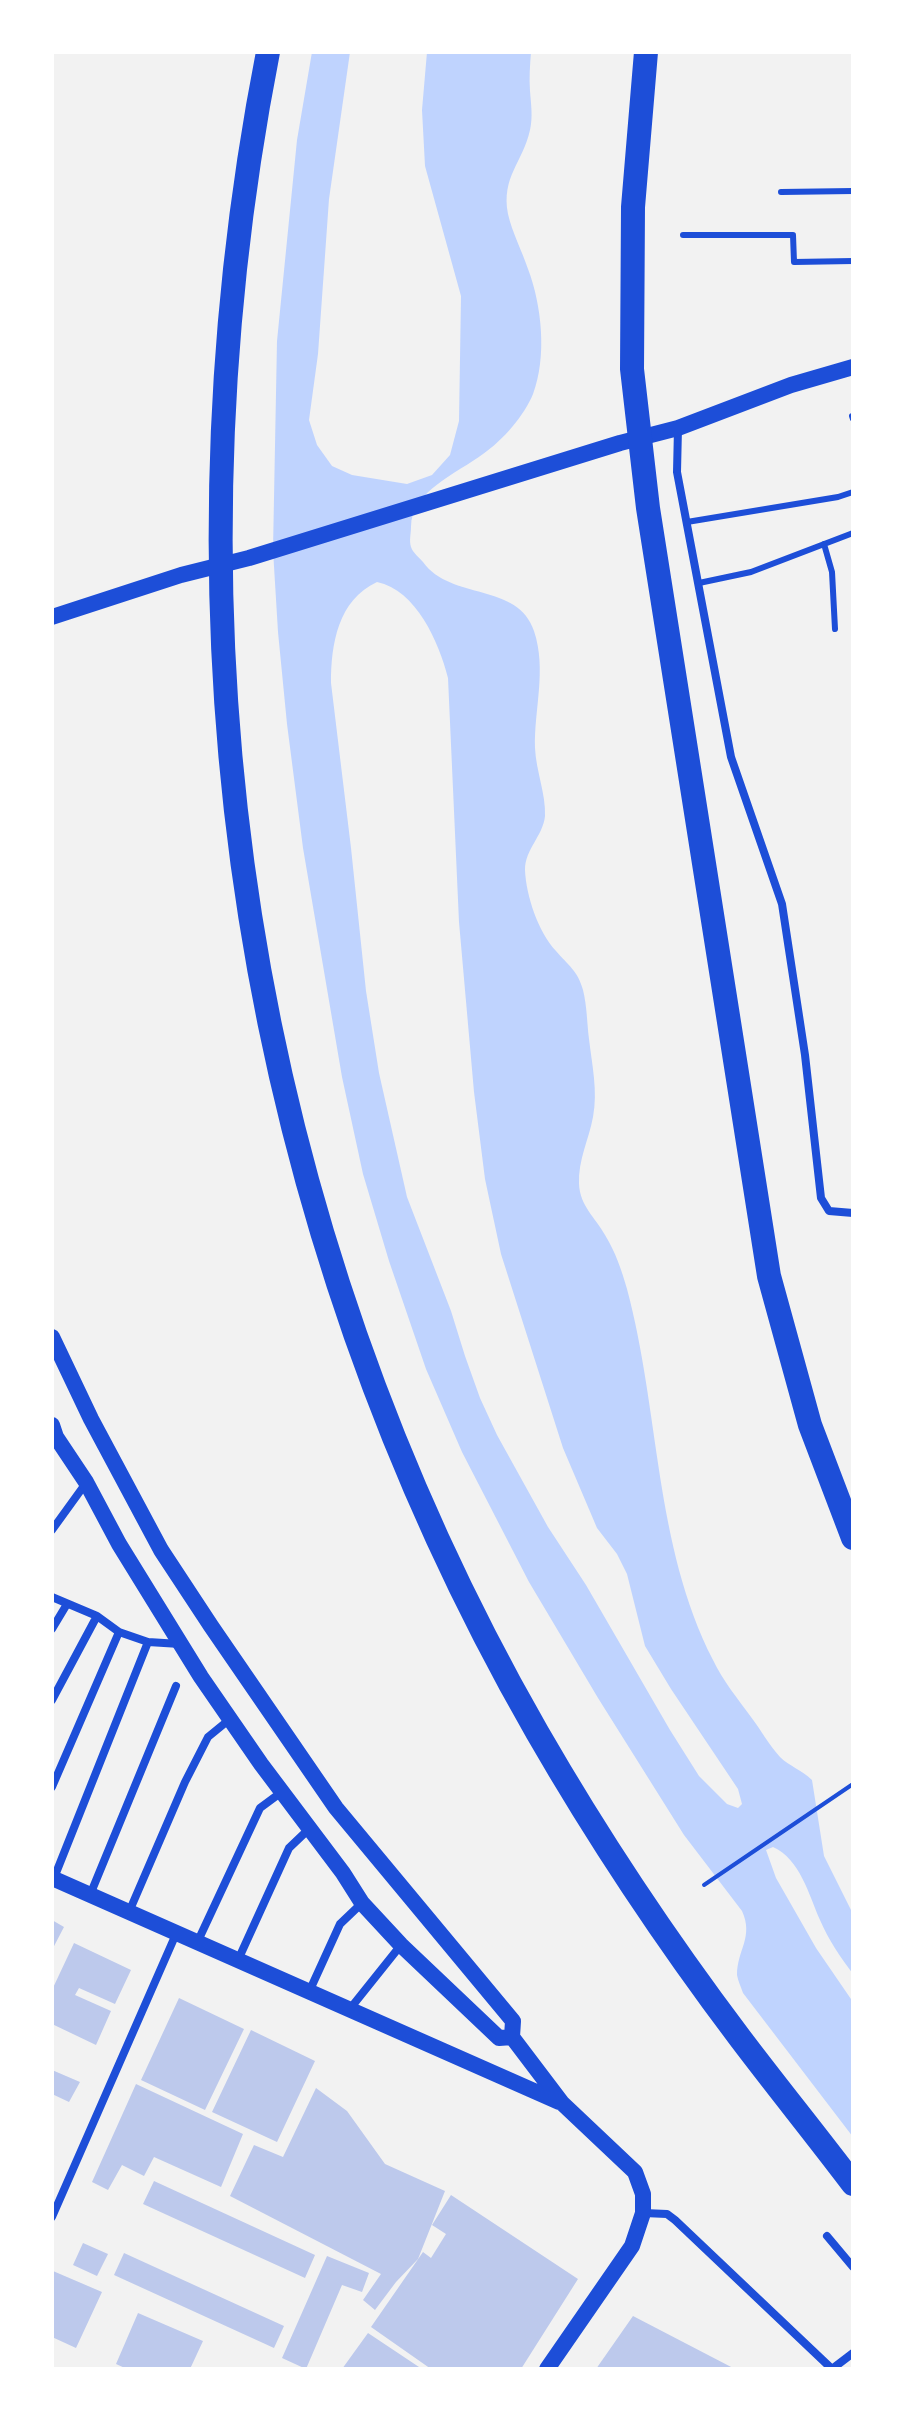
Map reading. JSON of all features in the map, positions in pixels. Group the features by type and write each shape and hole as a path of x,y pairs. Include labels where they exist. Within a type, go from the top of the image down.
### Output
{"highway":[{"path":"268,52 253,130 226,350 220,491 222,633 238,839 274,1047 328,1254 404,1462 465,1597 535,1729 611,1855 738,2036 853,2184"},
{"path":"646,52 633,207 632,369 648,508 769,1276 810,1425 853,1538"}],"main road":[{"path":"52,617 181,575 249,558 620,443 678,428 791,385 853,367"},
{"path":"52,1337 91,1419 161,1550 336,1808 513,2021 512,2037 562,2103 635,2172 643,2194 643,2213 632,2246 547,2369"},
{"path":"53,1435 86,1482 119,1544 230,1719 362,1903 401,1945 499,2038 512,2037"},
{"path":"53,1878 562,2103"}],"street":[{"path":"678,428 677,472 731,757 782,904 805,1055 821,1198 829,1211 853,1213"},
{"path":"52,1530 86,1482"},
{"path":"52,1597 97,1616 119,1632 148,1642 181,1644"},
{"path":"52,1629 67,1604"},
{"path":"52,1700 97,1616"},
{"path":"52,1787 119,1632"},
{"path":"53,1878 148,1642"},
{"path":"90,1895 176,1686"},
{"path":"129,1912 202,1748 208,1737 230,1719"},
{"path":"197,1943 260,1808 283,1791"},
{"path":"238,1961 289,1848 310,1828"},
{"path":"309,1992 340,1924 362,1903"},
{"path":"52,2217 176,1934"},
{"path":"349,2010 401,1945"},
{"path":"643,2213 659,2212 675,2220 832,2369 853,2353"},
{"path":"827,2236 853,2267"}],"lane":[{"path":"781,192 853,191"},
{"path":"683,235 793,235 794,262 853,261"},
{"path":"687,522 853,492"},
{"path":"699,583 751,572 853,533"},
{"path":"824,544 832,572 835,629"}],"path":[{"path":"704,1885 853,1784"}],"water":[{"path":"312,52 350,52 329,199 318,354 309,420 317,445 332,466 352,475 407,484 432,475 450,455 459,421 461,296 425,166 422,110 427,52 531,52 531,125 510,180 507,201 510,221 537,299 541,348 537,380 529,402 505,435 438,484 419,503 413,514 410,544 435,574 514,605 526,616 534,631 540,660 535,748 545,816 525,870 539,924 575,973 584,996 595,1098 580,1166 580,1192 612,1248 627,1289 638,1335 669,1524 679,1570 694,1616 721,1675 772,1748 812,1780 824,1856 853,1914 853,1974 827,1934 797,1869 773,1847 766,1850 776,1878 816,1948 853,2002 853,2137 743,1993 737,1975 746,1936 742,1911 684,1835 598,1698 529,1582 462,1452 426,1369 363,1174 342,1077 303,848 278,632 273,550 277,341 297,140","holes":["377,582 403,595 424,620 439,649 448,678 459,922 474,1092 485,1179 501,1254 563,1448 597,1528 617,1554 627,1574 645,1646 738,1789 742,1804 738,1808 727,1804 699,1776 586,1585 548,1527 497,1435 480,1398 451,1311 407,1197 379,1073 366,991 331,683 335,639 345,612 353,600"]}],"building":[{"path":"52,1920 64,1927 52,1950"},
{"path":"74,1943 131,1970 115,2004 79,1988 75,1995 111,2011 96,2045 52,2024 52,1990"},
{"path":"179,1998 244,2029 205,2110 141,2080"},
{"path":"251,2030 315,2061 277,2142 212,2112"},
{"path":"52,2070 80,2082 69,2102 52,2094"},
{"path":"136,2084 243,2134 221,2187 154,2157 144,2176 122,2165 108,2190 92,2182"},
{"path":"316,2088 347,2111 385,2164 445,2191 418,2259 375,2310 363,2300 381,2274 230,2196 254,2145 283,2157"},
{"path":"154,2181 315,2255 305,2278 143,2204"},
{"path":"451,2195 578,2279 521,2369 431,2369 371,2327 423,2252 431,2258 446,2234 432,2225"},
{"path":"83,2243 108,2254 97,2276 73,2265"},
{"path":"124,2253 284,2326 274,2348 114,2275"},
{"path":"327,2256 369,2273 362,2292 342,2285 306,2369 282,2358"},
{"path":"53,2271 102,2292 76,2348 52,2337"},
{"path":"138,2313 203,2341 190,2369 127,2369 116,2364"},
{"path":"633,2316 735,2369 596,2369"},
{"path":"368,2333 422,2369 342,2369"}]}
